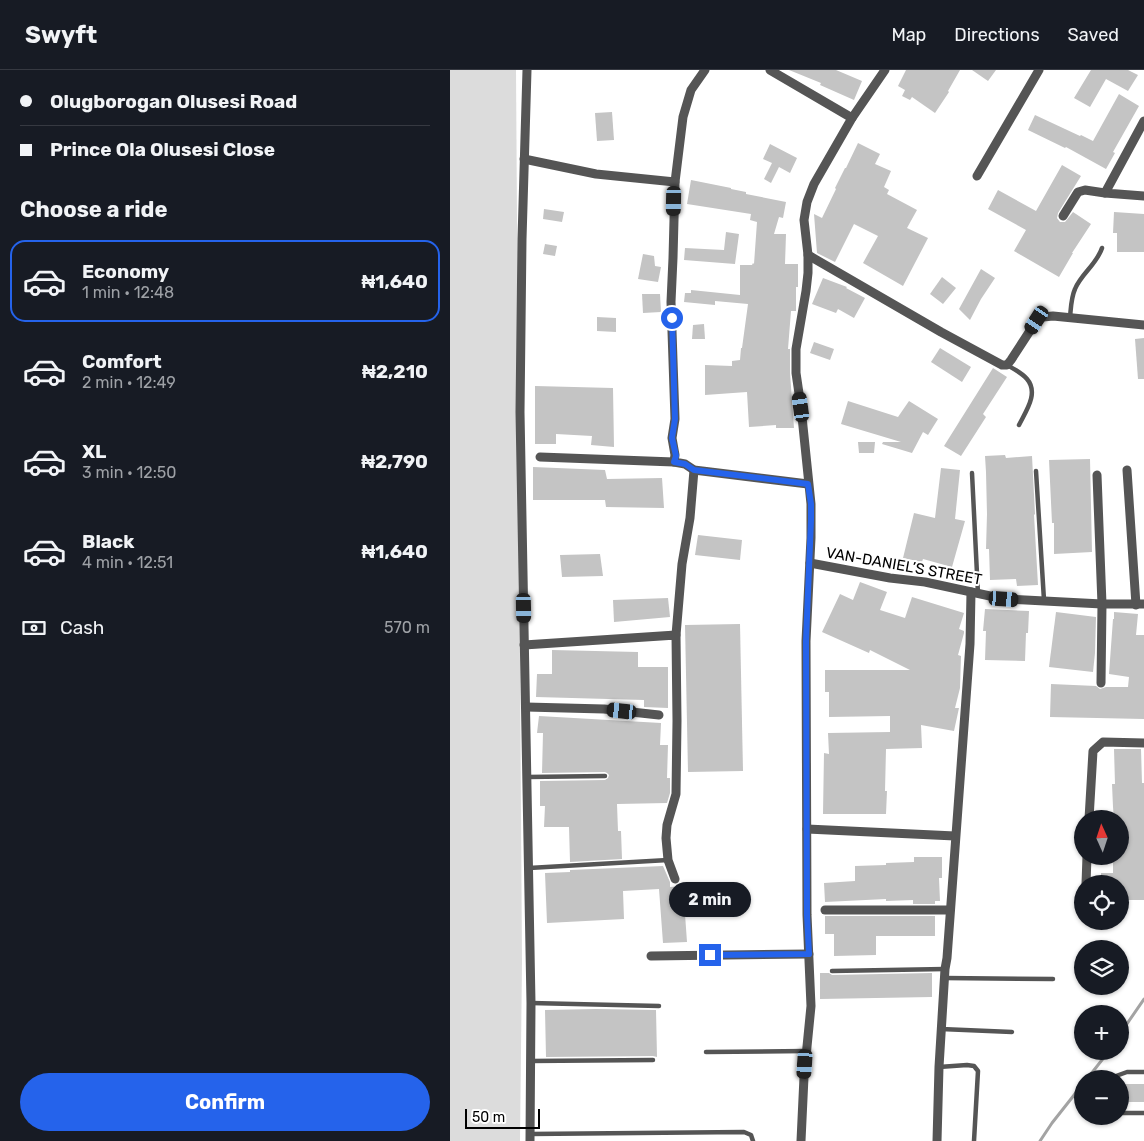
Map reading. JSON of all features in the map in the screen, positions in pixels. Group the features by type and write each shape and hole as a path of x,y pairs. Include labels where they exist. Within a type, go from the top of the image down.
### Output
{"street":[{"path":"527,70 520,402 531,1003 530,1137"},
{"path":"674,462 676,456 672,438 675,419 671,302 675,182 683,117 691,90 705,70"},
{"path":"770,70 852,118"},
{"path":"801,1141 810,1006 807,915 806,641 811,512 796,372 796,349 808,272 804,220 807,202 814,184 852,118 885,70"},
{"path":"977,176 1039,70"},
{"path":"1105,192 1144,121"},
{"path":"524,159 596,174 675,182"},
{"path":"1063,216 1078,192 1086,190 1144,196"},
{"path":"808,255 1002,365 1007,365 1037,320 1043,317 1070,317 1144,325"},
{"path":"540,457 674,462 685,464 694,470 808,484"},
{"path":"675,879 668,860 666,838 667,825 676,794 676,636 682,564 690,518 694,470"},
{"path":"1127,470 1140,605"},
{"path":"1097,475 1102,604 1101,683"},
{"name":"VAN-DANIEL’S STREET","path":"810,563 890,578 925,582 1004,599 1140,605"},
{"path":"937,1141 941,1029 975,593"},
{"path":"524,645 676,636"},
{"path":"526,706 659,715"},
{"path":"1090,810 1094,752 1103,742 1144,742"},
{"path":"807,829 955,836"},
{"path":"825,910 950,910"},
{"path":"651,956 809,954"}],"lane":[{"path":"1070,317 1075,288 1100,255 1102,248"},
{"path":"1007,365 1021,373 1032,386 1029,405 1019,424"},
{"path":"1036,471 1044,602"},
{"path":"972,473 975,593"},
{"path":"527,777 605,776"},
{"path":"529,868 668,860"},
{"path":"832,971 1053,979"},
{"path":"531,1003 659,1006"},
{"path":"941,1029 1012,1032"},
{"path":"706,1052 806,1051"},
{"path":"530,1061 653,1060"},
{"path":"939,1066 967,1065 974,1066 978,1071 974,1141"},
{"path":"1129,1072 1144,1072"},
{"path":"1129,1113 1144,1113"},
{"path":"530,1137 594,1134 744,1132 751,1135 753,1141"},
{"path":"594,1134 594,1141"}],"shaded area":[{"path":"450,70 516,70 522,962 520,1141 450,1141"}],"building":[{"path":"789,70 836,70 862,81 854,100 820,85 821,83"},
{"path":"906,70 960,70 949,92 935,113 912,97 910,100 902,96 905,90 898,86"},
{"path":"972,70 996,70 988,81"},
{"path":"1091,70 1128,70 1138,75 1128,91 1106,79 1090,107 1074,98"},
{"path":"1119,94 1139,106 1113,152 1115,153 1106,169 1066,147 1028,130 1035,115 1093,141"},
{"path":"612,112 614,140 597,141 595,113"},
{"path":"858,143 880,154 875,164 891,171 884,187 889,190 887,194 917,210 907,228 928,238 903,286 863,263 878,236 854,224 835,262 817,253 814,214 822,218"},
{"path":"770,144 797,158 790,173 779,167 771,183 764,179 772,163 763,159"},
{"path":"1062,165 1081,176 1058,213 1057,218 1060,222 1065,222 1073,212 1091,224 1059,277 1014,251 1026,230 988,209 998,190 1036,211"},
{"path":"691,180 786,202 783,218 779,217 774,234 786,234 785,264 798,264 796,311 791,311 788,349 790,349 794,428 776,428 776,425 749,427 747,392 705,395 705,365 732,366 732,361 740,360 748,304 715,301 715,305 684,302 685,293 691,293 691,290 740,295 740,265 754,264 757,222 750,220 751,214 687,204"},
{"path":"544,209 564,212 562,222 543,219"},
{"path":"1114,212 1144,214 1144,252 1117,252 1117,233 1113,233"},
{"path":"726,232 739,234 735,264 684,260 685,248 724,250"},
{"path":"545,244 557,246 555,256 543,254"},
{"path":"643,254 654,256 655,266 661,267 658,282 638,279"},
{"path":"981,269 995,278 970,320 959,309"},
{"path":"942,277 956,288 943,304 930,294"},
{"path":"823,278 847,287 865,298 854,318 838,309 836,313 812,304"},
{"path":"642,294 660,294 661,312 643,313"},
{"path":"597,317 616,318 616,332 597,331"},
{"path":"704,324 705,339 692,339 693,325"},
{"path":"1144,338 1144,379 1138,379 1135,339"},
{"path":"814,342 834,349 830,360 810,353"},
{"path":"940,348 971,367 962,382 931,362"},
{"path":"993,368 1007,377 983,414 986,417 961,456 944,446"},
{"path":"535,386 613,388 614,447 591,445 592,436 556,434 556,444 535,444"},
{"path":"848,401 898,417 909,401 938,419 928,435 923,432 912,453 882,444 883,442 901,442 841,424"},
{"path":"858,442 875,442 874,453 859,453"},
{"path":"1005,455 1006,458 1032,456 1038,585 1017,586 1016,579 990,580 989,549 986,549 985,456"},
{"path":"1090,459 1092,552 1054,554 1054,523 1052,523 1049,460"},
{"path":"533,467 605,470 607,479 662,478 664,508 606,507 605,500 533,500"},
{"path":"941,468 960,470 955,519 965,521 952,567 923,559 922,562 903,558 914,513 935,518"},
{"path":"698,535 742,540 740,560 695,555"},
{"path":"600,554 603,576 562,577 560,555"},
{"path":"860,582 887,592 880,610 905,618 912,597 964,613 959,629 964,631 964,633 958,655 961,656 960,688 955,708 959,708 954,731 921,725 922,748 886,749 886,814 823,814 824,753 829,754 828,733 890,732 890,716 829,717 829,692 825,692 825,670 910,670 870,650 869,653 822,632 840,594 853,600"},
{"path":"668,598 670,617 614,622 613,600"},
{"path":"985,609 1029,611 1025,661 985,660 986,631 983,631"},
{"path":"1056,612 1096,617 1093,672 1049,667"},
{"path":"1114,612 1138,614 1136,635 1144,635 1144,719 1050,717 1051,684 1096,686 1100,689 1106,687 1128,687 1129,677 1109,674"},
{"path":"740,624 743,771 688,772 685,625"},
{"path":"552,650 638,652 638,667 668,667 668,708 644,707 644,700 536,697 537,674 552,674"},
{"path":"539,716 661,723 660,745 668,745 667,778 670,778 670,793 667,803 617,804 618,831 621,831 622,859 570,862 569,827 544,827 545,806 540,806 540,781 605,780 609,775 605,772 542,773 543,733 537,733"},
{"path":"1114,749 1141,749 1142,783 1144,783 1144,900 1129,900 1129,875 1101,875 1101,873 1113,873 1113,865 1129,865 1129,810 1113,810 1112,784 1115,784"},
{"path":"914,857 942,857 942,878 939,878 940,901 935,901 935,904 913,904 913,900 886,901 886,899 825,902 824,883 855,881 855,866 914,862"},
{"path":"663,866 670,882 670,887 683,886 687,942 663,943 659,889 623,891 624,919 547,923 545,873 570,872 570,870"},
{"path":"825,916 935,916 935,936 876,936 876,955 834,956 834,934 825,934"},
{"path":"820,973 832,975 932,973 932,997 820,999"},
{"path":"545,1010 656,1010 657,1057 546,1057"},
{"path":"1129,1084 1144,1084 1144,1102 1129,1102"}],"waterway":[{"path":"1129,1021 1144,999"},
{"path":"1094,1070 1102,1060"},
{"path":"1040,1141 1074,1095"}],"route":[{"path":"672,318 675,419 672,438 676,456 674,462 685,464 694,470 808,484 811,504 806,641 807,915 809,954 710,955"}]}
